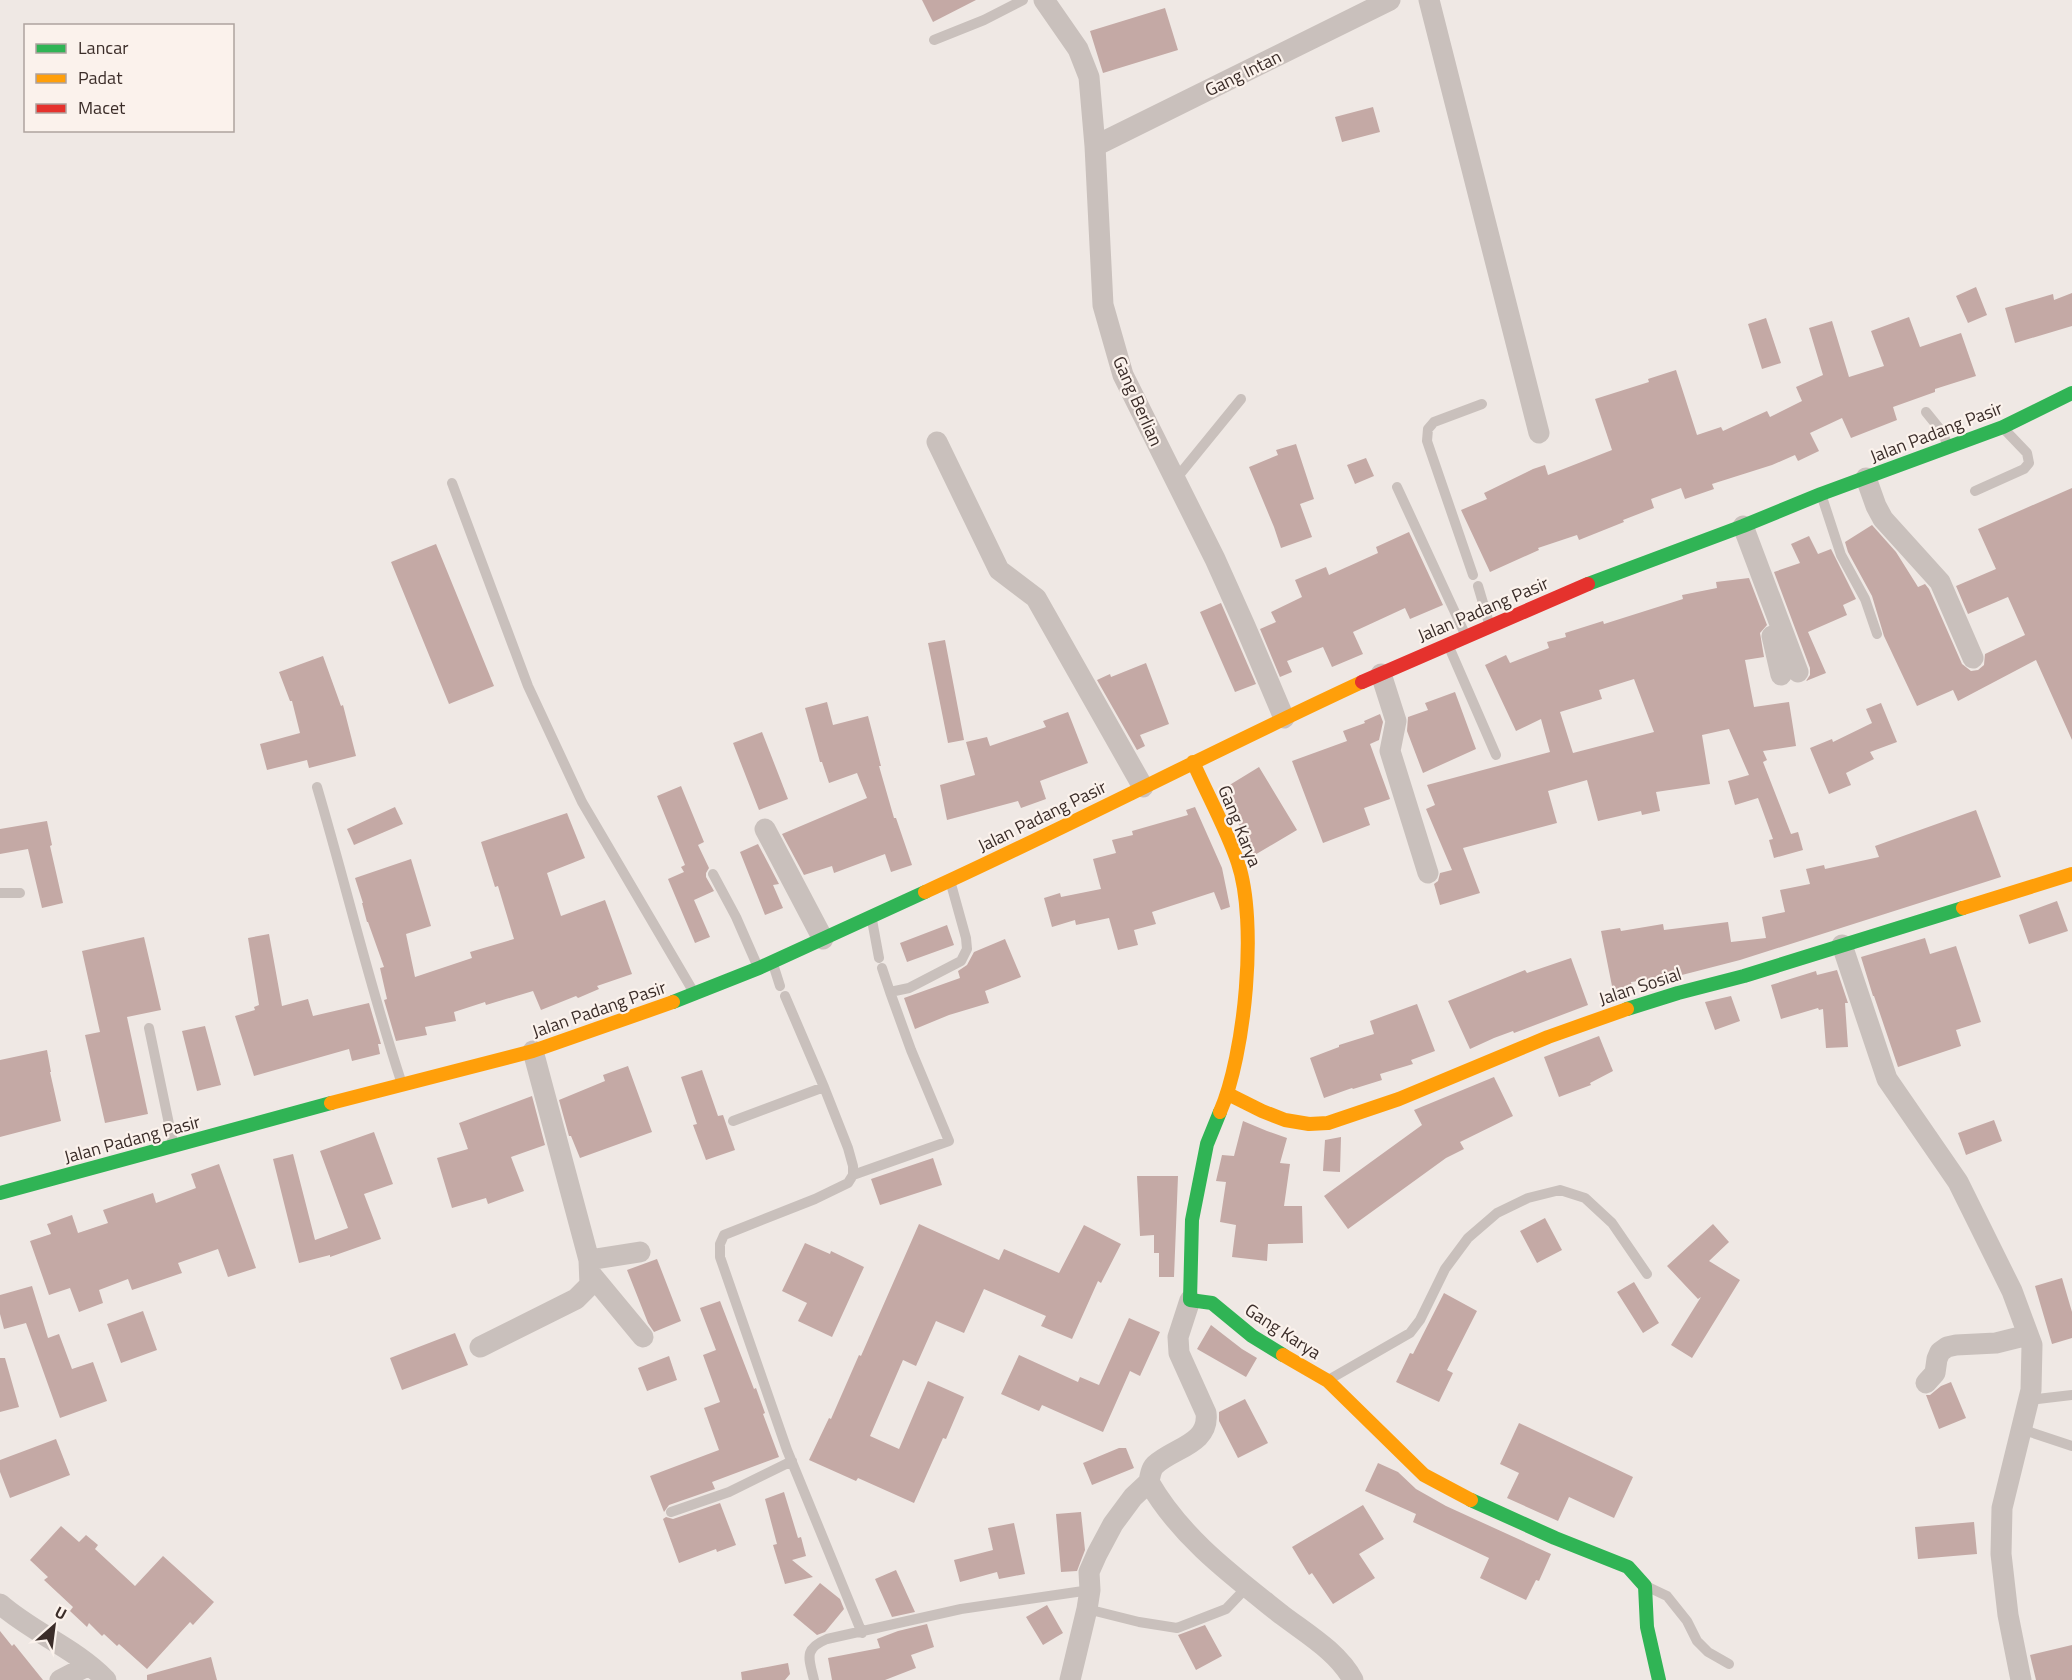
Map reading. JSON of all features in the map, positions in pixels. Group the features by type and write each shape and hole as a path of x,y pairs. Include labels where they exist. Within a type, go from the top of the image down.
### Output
{"main road":[{"name":"Jalan Padang Pasir","path":"0,1193 402,1084 533,1051 696,994 759,968 950,881 1284,718 1447,644 1576,589 1821,494 2003,427 2072,393"},
{"name":"Gang Karya","path":"1193,762 1238,863 1247,915 1243,1006 1237,1054 1228,1094 1213,1126 1202,1165 1191,1229 1190,1300 1212,1303 1252,1336 1328,1381 1424,1475 1454,1492 1545,1534 1628,1568 1645,1586"},
{"name":"Jalan Sosial","path":"1228,1094 1265,1114 1282,1120 1303,1124 1337,1121 1413,1094 1561,1032 1695,987 1744,976 2072,874"},
{"path":"1645,1586 1647,1627 1659,1680"}],"street":[{"name":"Gang Berlian","path":"1044,0 1078,49 1089,77 1103,305 1123,375 1245,626 1284,718"},
{"name":"Gang Intan","path":"1095,146 1390,0"},
{"path":"1429,0 1539,433"},
{"path":"937,442 999,570 1036,598 1143,787"},
{"path":"1866,478 1883,519 1940,582 1973,658"},
{"path":"1743,526 1781,627 1771,631 1790,674"},
{"path":"1381,674 1396,721 1390,751 1428,873"},
{"path":"765,829 823,939"},
{"path":"1842,945 1887,1078 1958,1182 2012,1291 2032,1345 2031,1390 2002,1508 2001,1554 2008,1615 2021,1680"},
{"path":"480,1347 581,1296 590,1285 590,1266 533,1051"},
{"path":"590,1266 639,1251"},
{"path":"590,1266 643,1337"},
{"path":"1070,1680 1088,1600 1089,1572 1104,1538 1133,1497 1149,1482 1155,1465 1198,1438 1206,1423 1206,1413 1177,1344 1190,1300"},
{"path":"1926,1383 1935,1373 1940,1352 1947,1347 1996,1343 2028,1335"},
{"path":"1149,1482 1171,1515 1205,1552 1326,1648 1348,1670 1353,1680"},
{"path":"0,1604 30,1627 89,1665 106,1680"},
{"path":"60,1680 89,1665"}],"lane":[{"path":"934,40 984,20 1023,0"},
{"path":"1175,481 1241,399"},
{"path":"1473,575 1426,441 1428,429 1434,422 1482,404"},
{"path":"1926,412 1942,433 1948,447"},
{"path":"1975,491 2024,469 2029,463 2027,453 2003,427"},
{"path":"452,483 528,686 577,791 696,994"},
{"path":"1397,487 1466,636"},
{"path":"1821,494 1838,550 1865,599 1877,634"},
{"path":"1478,586 1490,626"},
{"path":"1447,644 1496,755"},
{"path":"317,787 376,1003 402,1084"},
{"path":"713,874 759,968"},
{"path":"890,992 909,988 961,961 967,949 966,938 950,881"},
{"path":"0,893 20,893"},
{"path":"853,1175 949,1141 911,1050 890,992 880,963 871,917"},
{"path":"772,962 848,1148 853,1175 848,1183 815,1199 724,1236 720,1244 720,1257 792,1461 862,1633"},
{"path":"149,1028 174,1146"},
{"path":"733,1121 824,1087"},
{"path":"1328,1381 1410,1333 1420,1320 1445,1269 1468,1238 1497,1213 1528,1198 1560,1190 1586,1198 1612,1223 1647,1274"},
{"path":"2028,1400 2072,1395"},
{"path":"2021,1430 2072,1446"},
{"path":"671,1512 729,1492 792,1461"},
{"path":"1645,1586 1667,1596 1687,1621 1697,1641 1708,1652 1729,1664"},
{"path":"814,1680 809,1658 810,1650 827,1639 961,1609 1088,1600 1139,1622 1177,1628 1226,1609 1247,1587"}],"building":[{"path":"922,0 976,0 933,22"},
{"path":"1165,8 1178,50 1103,73 1090,31"},
{"path":"1373,107 1380,132 1342,142 1335,117"},
{"path":"1976,287 1987,315 1968,323 1956,296"},
{"path":"2072,293 2072,326 2015,343 2005,308 2053,294 2054,300"},
{"path":"1909,317 1920,347 1961,333 1976,376 1935,389 1935,392 1893,407 1897,420 1851,438 1842,418 1810,433 1819,451 1798,461 1795,455 1772,465 1712,484 1714,489 1685,499 1681,488 1651,499 1654,508 1623,520 1624,522 1579,540 1577,535 1538,548 1539,550 1490,572 1461,510 1487,499 1484,493 1533,469 1545,465 1548,475 1612,450 1595,399 1649,382 1648,379 1676,370 1697,435 1721,427 1723,431 1767,411 1770,417 1802,401 1796,387 1823,375 1809,328 1832,321 1849,377 1884,366 1871,331"},
{"path":"1766,318 1781,363 1762,369 1748,324"},
{"path":"1296,444 1314,499 1300,504 1312,537 1281,548 1249,467 1278,455 1276,450"},
{"path":"1366,458 1374,476 1355,484 1347,465"},
{"path":"2072,488 2072,740 2036,660 1958,701 1953,690 1917,706 1884,636 1872,596 1845,542 1872,525 1896,552 1918,587 1925,584 1929,589 1962,664 1971,671 1978,670 1984,665 1985,654 2025,635 2008,597 1968,614 1956,586 1996,569 1978,529"},
{"path":"1409,532 1443,605 1410,619 1405,608 1353,632 1363,654 1332,667 1323,647 1287,661 1292,672 1280,677 1260,629 1276,622 1271,612 1302,597 1295,580 1326,567 1329,575 1378,553 1376,547"},
{"path":"1809,536 1818,554 1831,549 1856,599 1843,605 1847,615 1808,632 1826,673 1806,681 1810,675 1810,668 1774,572 1800,563 1791,544"},
{"path":"436,544 494,686 449,704 391,562"},
{"path":"1749,578 1767,625 1760,633 1764,657 1745,660 1754,707 1789,702 1796,746 1763,751 1767,760 1763,762 1791,834 1798,832 1803,850 1774,858 1769,840 1773,839 1758,798 1735,805 1728,781 1749,775 1729,729 1702,735 1710,784 1656,792 1660,811 1642,815 1641,811 1598,821 1587,780 1548,791 1557,823 1463,848 1480,893 1440,905 1434,884 1438,881 1440,873 1452,870 1426,809 1435,805 1427,785 1550,752 1541,719 1516,731 1485,665 1506,655 1510,663 1549,648 1547,642 1566,637 1565,633 1603,621 1604,624 1683,599 1682,595 1717,588 1716,582","holes":["1634,679 1654,732 1573,753 1560,712 1602,699 1599,690"]},
{"path":"1221,603 1256,684 1235,692 1200,612"},
{"path":"945,640 964,740 948,743 928,643"},
{"path":"323,656 341,706 343,705 356,756 309,768 307,760 267,770 260,744 300,733 292,701 290,701 279,672"},
{"path":"1146,663 1169,724 1140,735 1145,746 1137,750 1097,680"},
{"path":"1455,692 1476,749 1423,773 1407,731 1408,717 1428,710 1425,703"},
{"path":"827,702 833,725 868,716 894,818 896,818 912,865 891,872 885,854 834,873 832,866 804,875 782,834 867,798 857,773 829,783 822,762 820,762 805,708"},
{"path":"1881,703 1897,742 1870,752 1874,759 1846,773 1851,785 1829,794 1810,748 1832,739 1833,742 1872,723 1866,709"},
{"path":"1068,712 1088,763 1040,781 1046,799 1021,808 1018,801 947,820 940,785 975,775 966,742 987,737 990,746 1046,727 1043,721"},
{"path":"1380,714 1383,722 1379,740 1370,744 1390,799 1364,808 1370,825 1323,843 1292,761 1347,741 1343,731 1365,723 1364,721"},
{"path":"762,732 788,799 759,810 733,743"},
{"path":"1259,767 1297,830 1253,856 1223,789"},
{"path":"681,786 704,842 698,845 709,868 706,877 714,891 694,900 710,937 695,943 668,879 684,872 681,867 685,865 657,796"},
{"path":"395,807 403,824 354,845 347,829"},
{"path":"1195,807 1222,868 1230,907 1221,910 1214,892 1152,912 1156,924 1134,930 1138,945 1118,950 1109,918 1076,925 1075,920 1052,927 1044,898 1060,893 1061,897 1101,889 1093,859 1116,853 1112,840 1133,835 1132,831 1188,815 1186,810"},
{"path":"1976,810 2001,877 1740,960 1678,976 1631,982 1632,988 1613,991 1601,931 1620,928 1621,931 1663,924 1664,930 1728,922 1731,942 1766,938 1762,917 1785,912 1780,890 1810,884 1806,869 1824,865 1825,869 1879,857 1875,846"},
{"path":"567,813 585,858 547,873 561,916 605,900 632,974 597,986 599,989 578,998 576,996 541,1010 533,991 486,1005 485,1002 454,1012 456,1021 425,1027 427,1035 396,1041 384,1000 387,999 380,968 384,967 367,922 355,878 411,859 431,926 406,934 415,977 472,958 470,952 514,939 498,886 495,887 481,842"},
{"path":"47,821 52,845 50,846 63,903 42,908 28,849 0,854 0,829"},
{"path":"758,844 779,884 773,885 783,908 765,915 740,852"},
{"path":"2057,901 2068,931 2029,944 2019,915"},
{"path":"947,925 954,945 907,962 900,943"},
{"path":"269,934 282,1006 308,999 313,1016 369,1003 381,1044 378,1044 380,1054 352,1061 349,1049 254,1076 235,1016 255,1010 254,1007 259,1005 248,938"},
{"path":"144,937 161,1010 127,1017 148,1114 105,1123 85,1035 100,1032 82,951"},
{"path":"1925,938 1930,954 1956,946 1981,1022 1956,1030 1961,1046 1898,1067 1861,957"},
{"path":"1005,939 1021,977 985,991 989,1003 949,1015 915,1029 904,998 960,978 958,971 967,965 974,952"},
{"path":"1571,958 1588,1005 1514,1033 1513,1031 1494,1038 1470,1049 1448,1001 1525,970 1527,973"},
{"path":"1837,970 1848,1003 1845,1003 1848,1047 1826,1048 1823,1009 1818,1008 1781,1019 1771,985 1816,971 1817,975"},
{"path":"1731,996 1740,1021 1715,1030 1705,1002"},
{"path":"1417,1004 1435,1051 1411,1060 1413,1064 1380,1074 1382,1080 1324,1098 1310,1058 1339,1047 1339,1045 1374,1034 1370,1021"},
{"path":"205,1026 221,1085 197,1091 182,1031"},
{"path":"1599,1036 1613,1071 1590,1083 1591,1085 1559,1097 1544,1057"},
{"path":"47,1050 61,1121 0,1137 0,1060"},
{"path":"628,1066 652,1132 580,1158 569,1136 559,1100 605,1081 603,1075"},
{"path":"702,1070 718,1116 723,1115 735,1150 706,1160 693,1125 697,1124 681,1077"},
{"path":"1494,1077 1513,1116 1460,1142 1464,1149 1446,1158 1348,1229 1324,1196 1422,1125 1414,1110"},
{"path":"532,1096 545,1145 511,1157 524,1191 488,1204 486,1198 452,1208 437,1158 468,1149 459,1123"},
{"path":"1994,1120 2002,1141 1966,1155 1958,1133"},
{"path":"1243,1121 1287,1138 1280,1163 1290,1164 1284,1206 1302,1206 1303,1243 1268,1244 1267,1261 1232,1257 1236,1225 1220,1222 1226,1182 1216,1181 1222,1155 1234,1156"},
{"path":"374,1132 393,1184 364,1194 381,1239 330,1257 330,1255 299,1263 273,1159 293,1154 315,1240 348,1228 320,1151"},
{"path":"1341,1137 1340,1172 1323,1171 1325,1140"},
{"path":"933,1158 942,1185 880,1205 871,1179"},
{"path":"219,1164 256,1268 228,1277 218,1249 178,1263 182,1273 132,1290 128,1279 99,1290 103,1303 79,1312 70,1288 49,1295 30,1241 51,1234 47,1224 72,1215 78,1233 108,1223 103,1210 153,1193 156,1203 196,1188 191,1174"},
{"path":"1137,1176 1178,1176 1174,1277 1159,1277 1159,1253 1154,1253 1154,1235 1140,1236"},
{"path":"1545,1218 1562,1250 1537,1263 1520,1231"},
{"path":"919,1224 999,1260 1004,1249 1059,1273 1084,1225 1121,1244 1101,1283 1098,1281 1072,1339 1041,1326 1046,1316 984,1289 964,1333 936,1321 916,1366 903,1360 870,1436 899,1449 928,1381 964,1397 914,1503 858,1478 856,1481 809,1460 829,1418 831,1419 859,1355 861,1356"},
{"path":"1713,1224 1729,1242 1709,1261 1740,1280 1692,1358 1671,1345 1701,1297 1698,1299 1667,1266"},
{"path":"805,1243 830,1254 831,1251 864,1267 832,1337 798,1321 807,1303 782,1291"},
{"path":"657,1259 681,1321 654,1332 648,1323 627,1270"},
{"path":"2062,1278 2072,1312 2072,1338 2052,1344 2035,1286"},
{"path":"1634,1282 1659,1323 1643,1333 1617,1292"},
{"path":"32,1286 48,1338 59,1334 72,1369 93,1362 107,1401 60,1418 26,1323 4,1329 0,1314 0,1295"},
{"path":"1444,1293 1477,1311 1447,1370 1453,1373 1439,1402 1396,1382"},
{"path":"720,1301 754,1389 756,1388 779,1457 712,1482 715,1489 669,1505 664,1512 650,1476 719,1450 704,1408 720,1402 703,1355 716,1350 700,1308"},
{"path":"143,1311 157,1350 121,1363 107,1324"},
{"path":"1129,1318 1160,1332 1140,1376 1130,1371 1103,1432 1042,1405 1039,1411 1001,1394 1019,1355 1078,1382 1080,1377 1099,1385"},
{"path":"1211,1325 1257,1358 1246,1377 1197,1349"},
{"path":"455,1333 468,1365 402,1390 390,1358"},
{"path":"669,1356 677,1380 647,1391 638,1368"},
{"path":"0,1358 5,1358 19,1407 0,1412"},
{"path":"1951,1382 1966,1418 1939,1429 1926,1395 1930,1395 1941,1386"},
{"path":"1245,1399 1268,1443 1238,1458 1219,1421 1219,1412"},
{"path":"1519,1423 1633,1477 1614,1518 1569,1497 1558,1521 1507,1498 1519,1473 1500,1464"},
{"path":"56,1439 70,1475 10,1498 0,1472 0,1460"},
{"path":"1119,1448 1126,1448 1134,1468 1092,1485 1083,1463"},
{"path":"1378,1463 1398,1472 1416,1489 1446,1506 1551,1554 1539,1581 1536,1580 1526,1600 1480,1578 1489,1558 1413,1522 1416,1514 1365,1491"},
{"path":"784,1492 806,1556 792,1560 813,1577 785,1584 773,1545 777,1544 765,1499"},
{"path":"720,1503 736,1545 717,1552 716,1549 679,1563 663,1519 666,1517 673,1519"},
{"path":"1363,1505 1384,1539 1359,1554 1375,1578 1333,1604 1312,1573 1309,1575 1292,1547"},
{"path":"1081,1512 1085,1550 1077,1571 1061,1572 1056,1514"},
{"path":"1974,1522 1977,1554 1918,1559 1915,1527"},
{"path":"1014,1523 1025,1574 999,1579 997,1572 960,1582 954,1560 993,1550 988,1528"},
{"path":"61,1526 79,1542 86,1535 98,1545 95,1549 135,1586 163,1556 214,1602 193,1625 190,1622 147,1669 119,1644 117,1646 104,1634 102,1636 89,1623 87,1627 70,1611 73,1607 44,1580 48,1577 30,1560"},
{"path":"896,1570 915,1612 892,1617 875,1579"},
{"path":"820,1583 840,1599 844,1609 825,1632 817,1635 793,1615"},
{"path":"1047,1605 1063,1633 1043,1645 1026,1617"},
{"path":"927,1624 934,1647 911,1655 916,1668 885,1680 832,1680 828,1658 880,1648 877,1639"},
{"path":"1205,1625 1222,1656 1196,1670 1178,1635"},
{"path":"0,1631 12,1646 14,1644 43,1680 0,1680"},
{"path":"2072,1645 2072,1680 2036,1680 2030,1655"},
{"path":"211,1657 217,1680 147,1680 147,1675"},
{"path":"788,1663 790,1674 785,1680 742,1680 741,1672"}],"traffic: fast":[{"path":"1588,584 2003,427 2072,393"},
{"path":"673,1002 759,968 925,892"},
{"path":"1627,1009 1744,976 1963,908"},
{"path":"0,1193 331,1103"},
{"path":"1220,1112 1207,1144 1192,1220 1190,1300 1212,1303 1252,1336 1283,1355"},
{"path":"1471,1500 1555,1538 1628,1567 1645,1586 1647,1627 1659,1680"}],"traffic: slow":[{"path":"925,892 1362,682"},
{"path":"1193,762 1238,863 1244,888 1247,919 1248,953 1242,1024 1229,1087 1220,1112"},
{"path":"1963,908 2072,874"},
{"path":"331,1103 533,1051 673,1002"},
{"path":"1228,1094 1285,1120 1309,1124 1328,1123 1399,1099 1548,1037 1627,1009"},
{"path":"1283,1355 1328,1381 1424,1475 1471,1500"}],"traffic: jam":[{"path":"1362,682 1588,584"}]}
